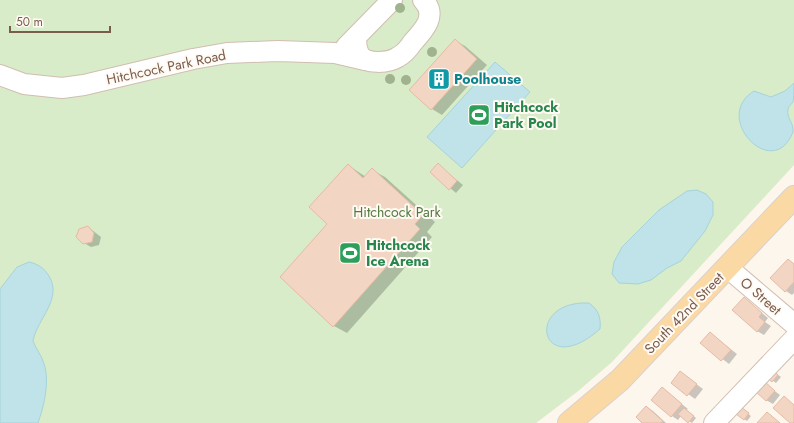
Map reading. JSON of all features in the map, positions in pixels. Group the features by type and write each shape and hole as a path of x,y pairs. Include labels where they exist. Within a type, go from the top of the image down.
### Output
{"main road":[{"name":"South 42nd Street","path":"569,423 620,380 794,197"}],"street":[{"path":"335,53 347,47 356,39 392,0"},
{"name":"Hitchcock Park Road","path":"0,75 24,84 62,88 84,85 193,59 228,53 278,51 335,53 370,62 391,60 403,54 428,23 429,10 423,0"},
{"path":"356,39 359,54 365,60"},
{"name":"O Street","path":"728,268 794,324"},
{"path":"714,423 794,339"}],"green space":[{"name":"Hitchcock Park","path":"0,0 794,0 794,165 612,362 577,392 536,423 0,423"}],"water":[{"name":"Hitchcock Park Pool","path":"495,62 530,92 462,168 427,137"},
{"path":"794,83 793,102 788,108 793,132 784,146 772,151 761,148 750,140 742,129 739,116 743,102 754,91 771,97 785,91"},
{"path":"697,190 706,194 713,202 713,215 705,231 681,261 667,268 651,280 638,284 619,283 612,274 614,262 622,247 659,210 687,191"},
{"path":"29,262 38,265 49,276 53,293 48,309 35,333 33,341 42,358 46,371 44,401 38,423 0,423 0,289 17,267"},
{"path":"589,303 599,314 600,329 580,343 564,347 553,343 547,335 548,324 554,313 568,305"}],"building":[{"name":"Poolhouse","path":"455,39 477,59 431,110 409,90"},
{"path":"438,163 457,181 449,190 430,172"},
{"name":"Hitchcock Ice Arena","path":"348,164 363,178 372,168 423,215 415,224 420,229 333,327 280,277 327,224 309,207"},
{"path":"88,226 94,233 92,242 83,244 76,237 79,229"},
{"path":"788,259 794,264 794,282 785,292 770,278"},
{"path":"744,297 762,313 759,317 765,322 757,332 732,310"},
{"path":"710,332 731,350 721,361 700,343"},
{"path":"770,368 778,375 772,382 764,375"},
{"path":"680,371 697,384 687,396 671,383"},
{"path":"763,380 775,391 766,401 754,390"},
{"path":"662,387 682,404 671,417 651,400"},
{"path":"784,396 794,405 794,423 790,423 773,408"},
{"path":"737,404 749,413 744,420 732,411"},
{"path":"646,406 663,421 661,423 642,423 636,417"},
{"path":"684,408 694,416 688,423 678,414"},
{"path":"767,412 780,423 757,423"}],"place":[{"name":"Poolhouse","path":"439,79"},
{"name":"Hitchcock Park Pool","path":"479,115"},
{"name":"Hitchcock Ice Arena","path":"350,253"}]}
